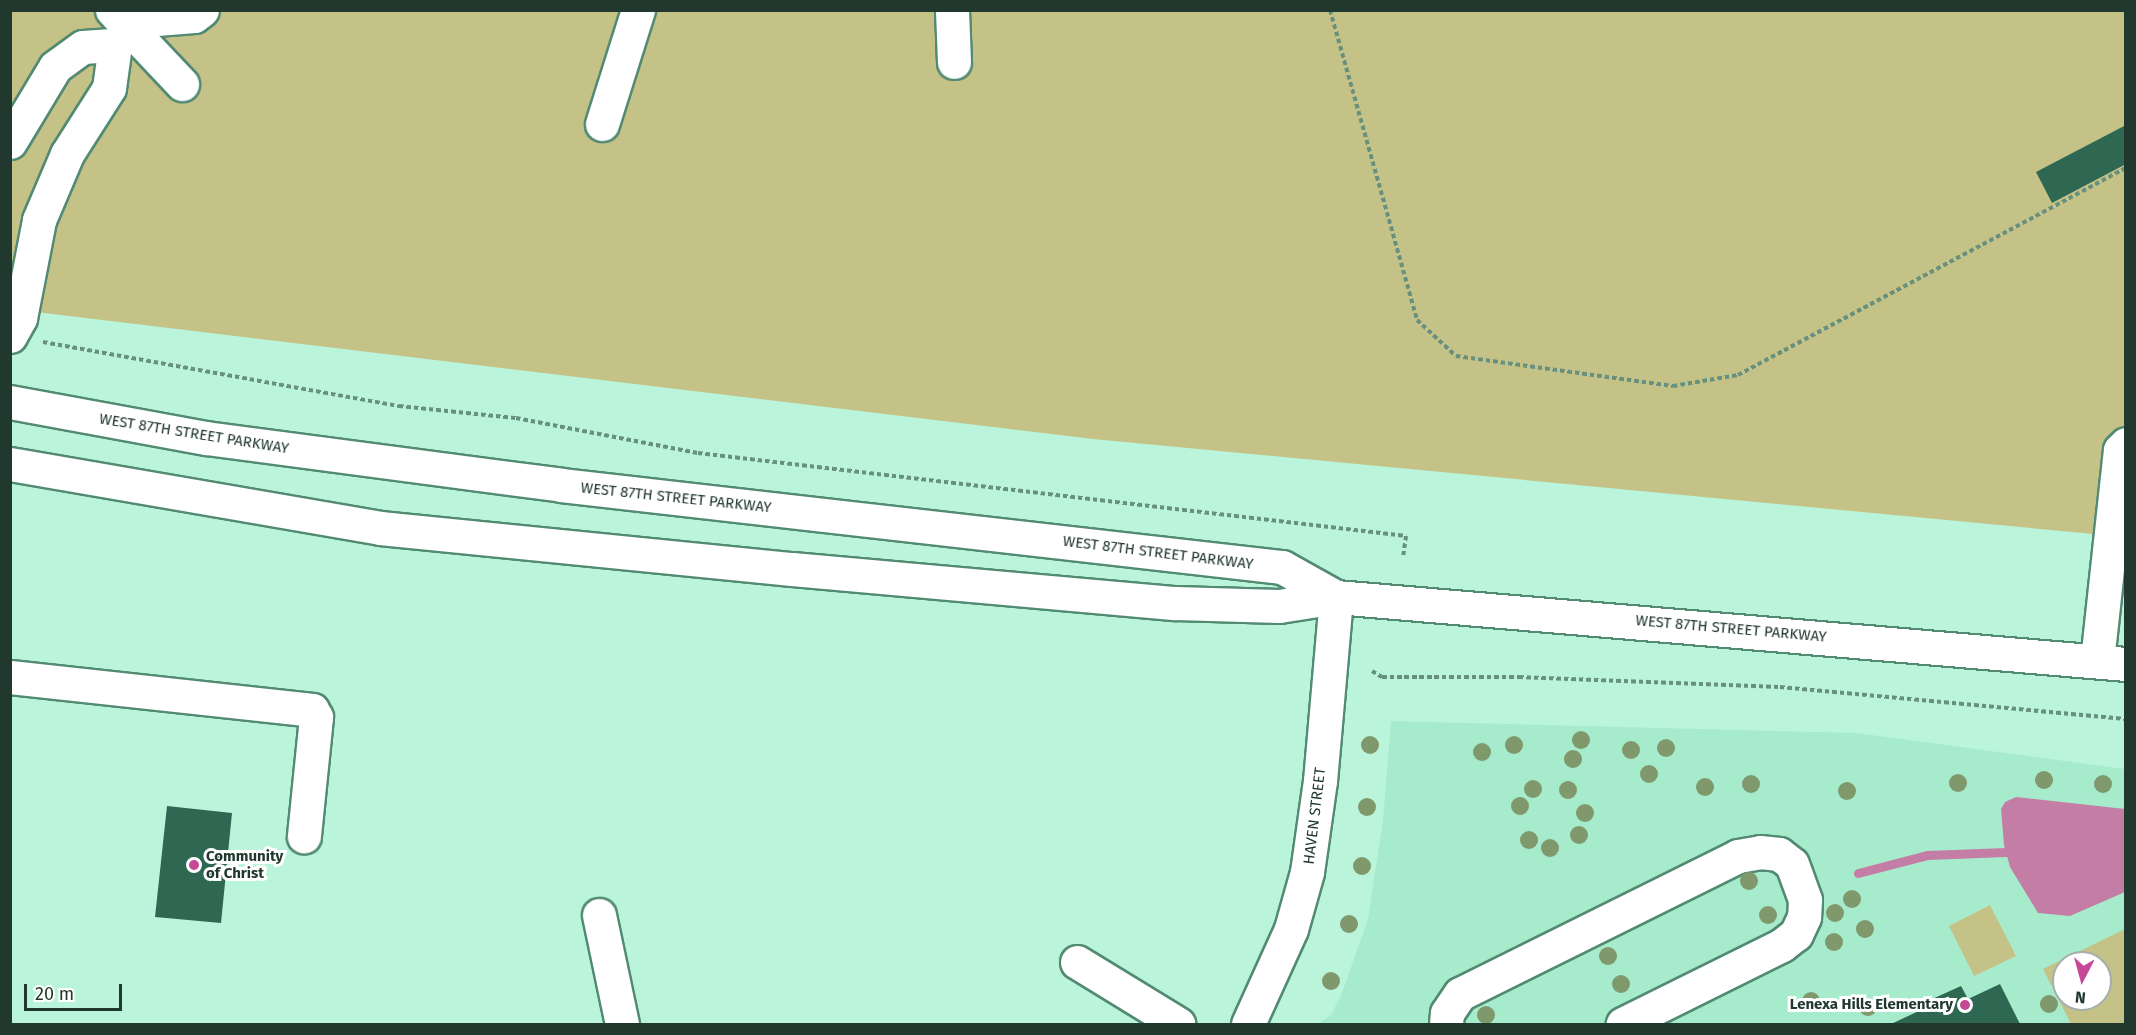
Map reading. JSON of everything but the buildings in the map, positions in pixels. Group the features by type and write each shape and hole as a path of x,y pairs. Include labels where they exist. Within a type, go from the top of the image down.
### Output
{"main road":[{"path":"10,142 55,67 83,47 130,23 194,16 202,10"},
{"path":"602,124 639,10"},
{"path":"952,10 954,62"},
{"path":"130,23 182,84"},
{"path":"26,339 20,318 39,220 67,154 109,88 130,23"},
{"name":"WEST 87TH STREET PARKWAY","path":"10,402 206,438 549,483 1282,567 1336,597"},
{"path":"2111,662 2120,450 2126,444"},
{"name":"WEST 87TH STREET PARKWAY","path":"10,464 380,528 1175,603 1279,606 1336,597 2111,662"},
{"name":"HAVEN STREET","path":"1248,1024 1291,929 1307,872 1320,781 1336,597"},
{"path":"10,677 312,710 316,717 304,836"},
{"path":"1446,1024 1447,1013 1461,994 1738,856 1760,852 1779,854 1792,864 1805,900 1804,917 1796,934 1782,945 1623,1024"},
{"path":"599,915 622,1024"},
{"path":"1077,962 1178,1024"}],"path":[{"path":"1330,10 1417,320 1456,356 1673,386 1738,375 2126,168"},
{"path":"26,339 399,406 516,418 698,453 1406,536 1403,558"},
{"path":"1372,671 1382,677 1519,676 1780,687 2126,719"}],"shaded area":[{"path":"11,11 2125,11 2125,537 1093,439 11,309"},
{"path":"1391,721 1856,733 2125,769 2125,1024 1318,1024 1331,1015 1342,993 1368,919 1383,820"},
{"path":"2016,797 2125,809 2125,892 2070,916 2038,913 2010,867 2004,845 2001,809 2005,802"},
{"path":"1990,905 2016,956 1974,976 1949,926"},
{"path":"2125,929 2125,1024 2071,1024 2064,1011 2112,1011 2112,951 2080,951"},
{"path":"2052,965 2052,987 2043,969"}],"waterway":[{"path":"1858,873 1927,855 2006,852"}],"place":[{"name":"Community of Christ","path":"194,865"},
{"name":"Lenexa Hills Elementary","path":"1965,1005"}]}
